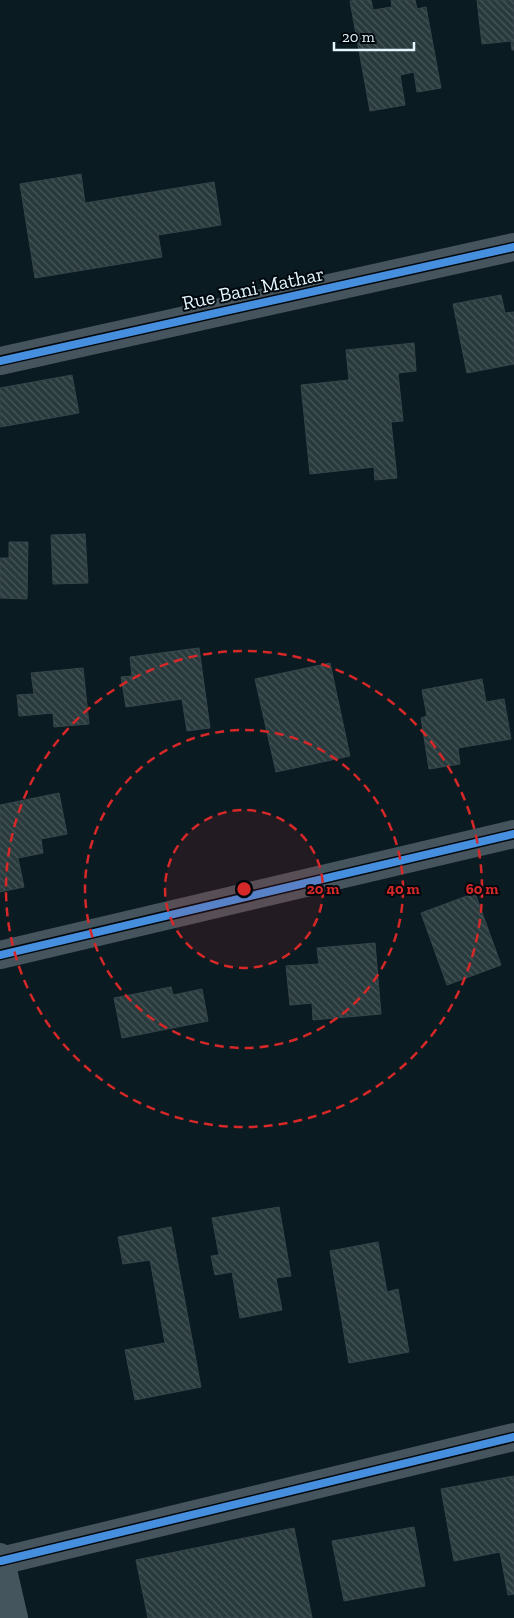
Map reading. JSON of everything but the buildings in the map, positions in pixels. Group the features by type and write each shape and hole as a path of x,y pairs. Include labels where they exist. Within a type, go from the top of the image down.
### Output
{"main road":[{"path":"0,1559 14,1618"}],"street":[{"name":"Rue Bani Mathar","path":"0,361 514,247"},
{"path":"0,955 514,834"},
{"path":"0,1559 514,1437"}],"cycle path":[{"path":"0,361 514,247"},
{"path":"0,955 514,834"},
{"path":"1,1561 514,1437"}]}
